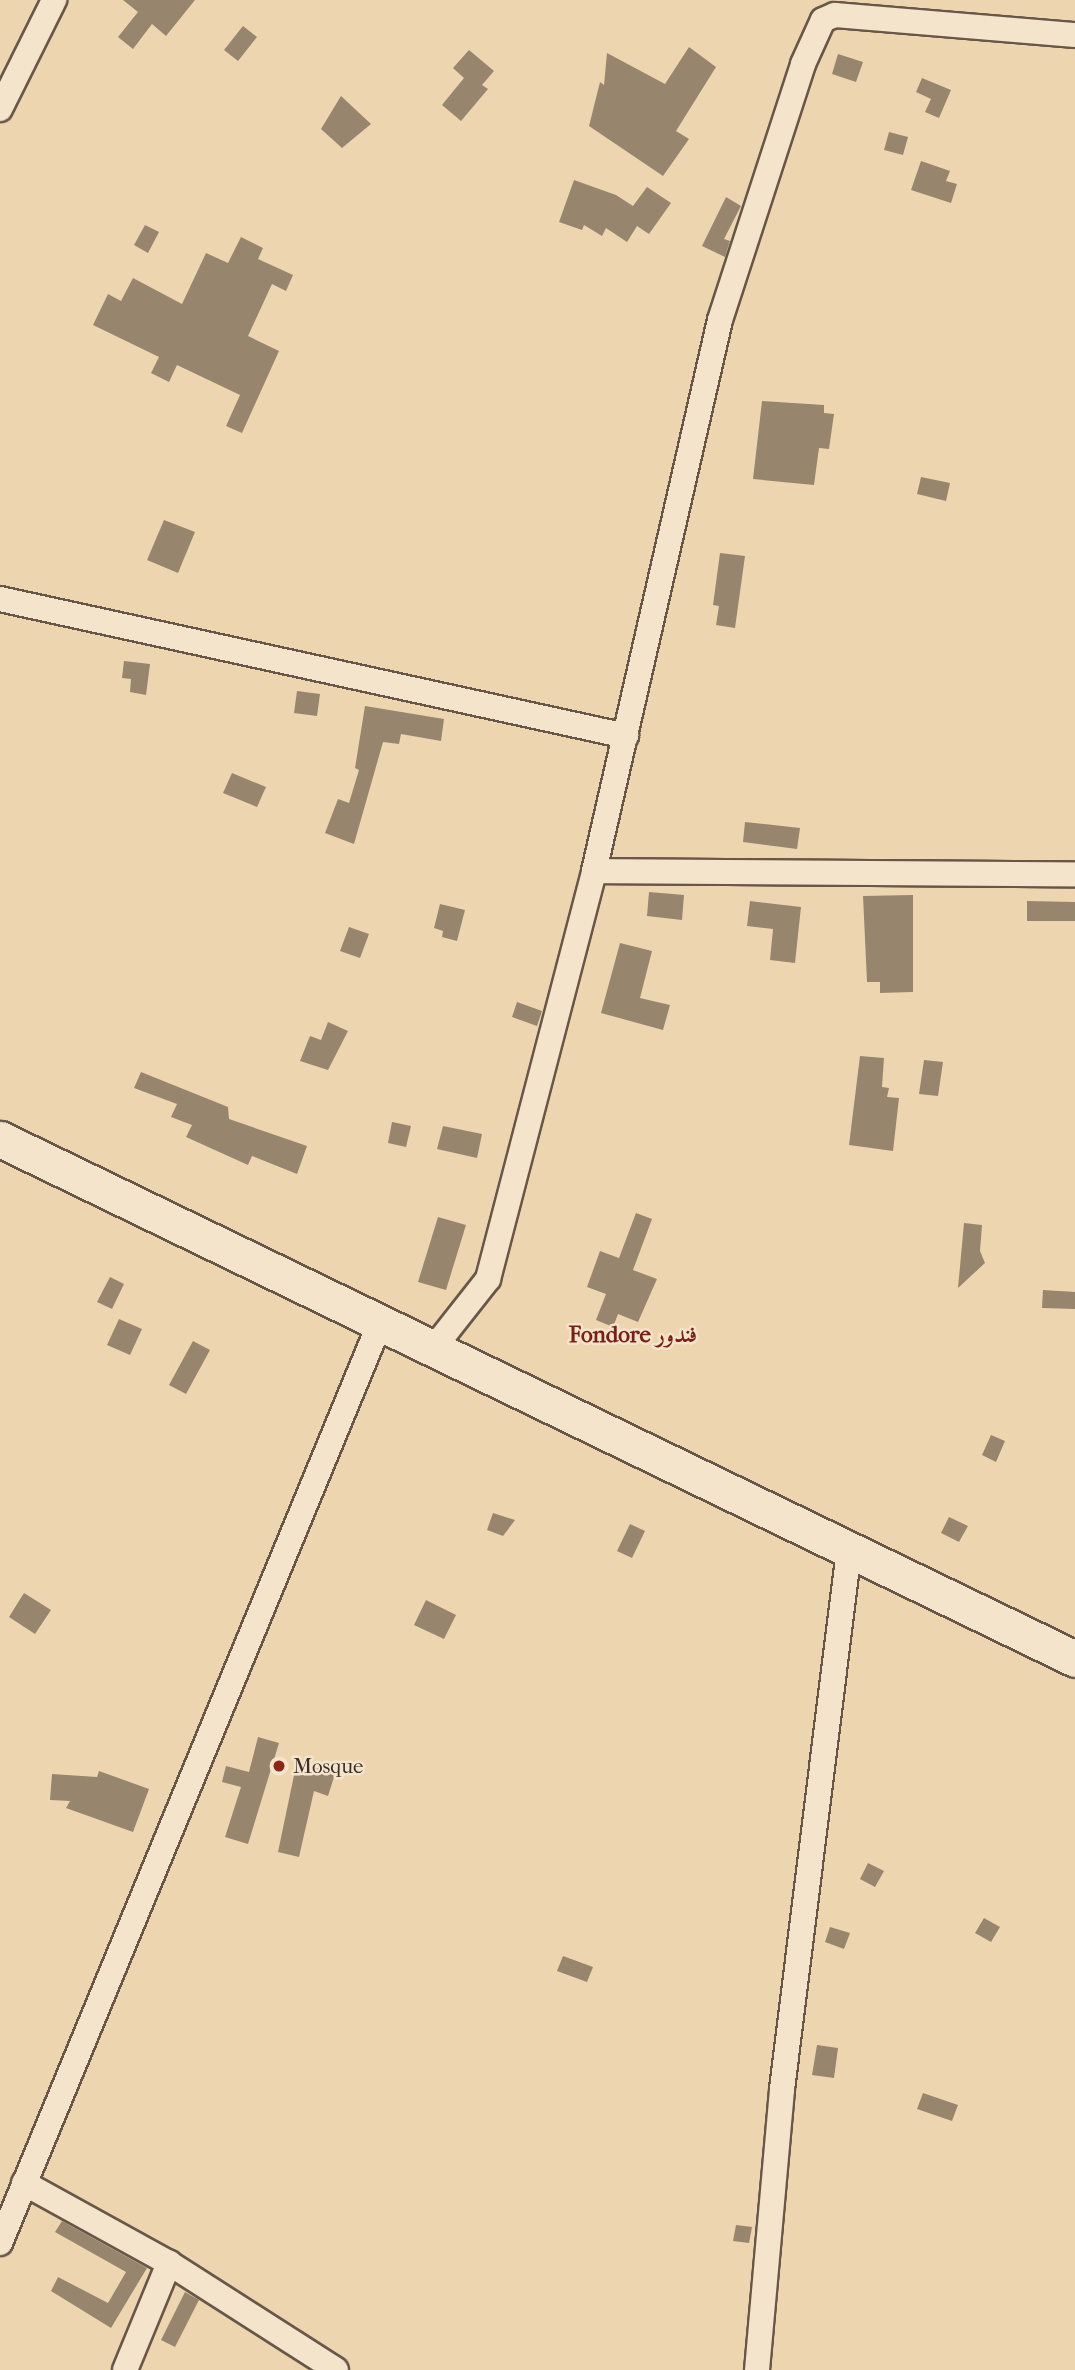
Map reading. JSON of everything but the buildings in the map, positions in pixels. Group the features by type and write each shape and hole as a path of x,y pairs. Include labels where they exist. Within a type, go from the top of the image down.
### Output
{"main road":[{"path":"0,1139 1075,1659"}],"street":[{"path":"0,109 54,0"},
{"path":"433,1349 488,1279 594,871 720,320 803,64 823,20 835,15 1075,35"},
{"path":"0,599 626,736"},
{"path":"594,871 1075,874"},
{"path":"0,2243 380,1323"},
{"path":"757,2370 782,2089 849,1550"},
{"path":"24,2183 169,2263 336,2370"},
{"path":"125,2370 169,2263"}],"place":[{"name":"Mosque","path":"279,1766"}],"district":[{"name":"Fondore فندور","path":"633,1335"}]}
